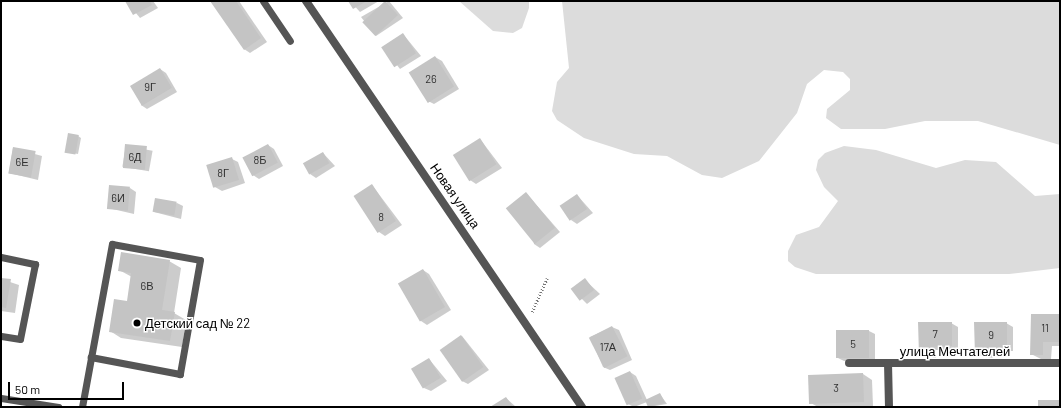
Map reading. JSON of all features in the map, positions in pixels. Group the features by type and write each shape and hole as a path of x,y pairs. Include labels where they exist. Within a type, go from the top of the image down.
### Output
{"street":[{"name":"Новая улица","path":"306,1 526,321 582,407"},
{"name":"улица Мечтателей","path":"849,363 1060,364"},
{"path":"888,363 890,407"}],"lane":[{"path":"263,1 290,41"},
{"path":"82,407 91,357 112,244 200,260 180,374 91,357"},
{"path":"1,257 35,264 20,339 1,336"},
{"path":"1,398 58,407"}],"path":[{"path":"526,321 547,278"}],"shaded area":[{"path":"459,1 529,1 529,8 522,28 513,33 493,31"},
{"path":"562,1 1060,1 1060,145 978,121 925,121 885,129 841,129 826,118 827,109 850,90 850,79 843,72 824,70 807,84 797,113 759,161 722,178 702,175 667,156 634,154 584,138 557,120 552,111 557,82 569,68"},
{"path":"844,146 876,150 936,168 965,160 996,162 1035,196 1060,194 1060,268 1009,274 816,274 795,267 788,261 788,251 796,235 819,227 838,201 824,187 816,170 818,160 825,153"}],"building":[{"path":"125,1 150,1 152,5 133,15"},
{"path":"210,1 236,1 261,38 244,50"},
{"path":"348,1 367,1 353,9"},
{"path":"385,1 398,15 375,36 362,22"},
{"path":"403,33 416,53 394,67 381,47"},
{"path":"435,56 454,87 428,103 409,72"},
{"path":"160,68 172,88 142,106 130,86"},
{"path":"68,133 79,135 75,155 65,153"},
{"path":"480,138 496,164 469,181 453,155"},
{"path":"125,144 147,146 145,170 123,168"},
{"path":"268,144 278,163 252,176 242,158"},
{"path":"13,147 36,151 31,178 8,174"},
{"path":"323,152 329,163 309,175 303,163"},
{"path":"232,157 239,180 213,188 206,165"},
{"path":"372,184 396,221 378,233 354,196"},
{"path":"109,185 130,187 128,211 107,209"},
{"path":"526,192 555,228 535,244 506,208"},
{"path":"577,194 587,209 570,221 560,206"},
{"path":"155,198 177,202 174,216 153,212"},
{"path":"121,252 170,260 162,310 175,312 170,341 109,332 114,299 127,301 131,273 118,271"},
{"path":"423,269 445,307 420,322 398,284"},
{"path":"1,278 11,279 6,308 1,307"},
{"path":"585,278 594,290 580,301 571,289"},
{"path":"1031,314 1060,314 1060,342 1043,342 1043,355 1030,355"},
{"path":"918,322 952,322 952,346 930,347 930,355 919,355"},
{"path":"974,322 1007,322 1007,348 987,348 987,355 975,355"},
{"path":"612,326 627,356 604,368 589,338"},
{"path":"836,330 869,330 869,358 836,358"},
{"path":"461,335 483,367 462,382 440,350"},
{"path":"429,358 441,378 423,389 411,369"},
{"path":"630,371 642,398 627,405 614,378"},
{"path":"863,373 864,402 809,404 808,375"},
{"path":"660,393 665,403 648,407 645,400"},
{"path":"506,397 513,407 490,407"},
{"path":"1038,400 1060,400 1060,407 1038,407"}],"place":[{"name":"Детский сад № 22","path":"137,323"}]}
